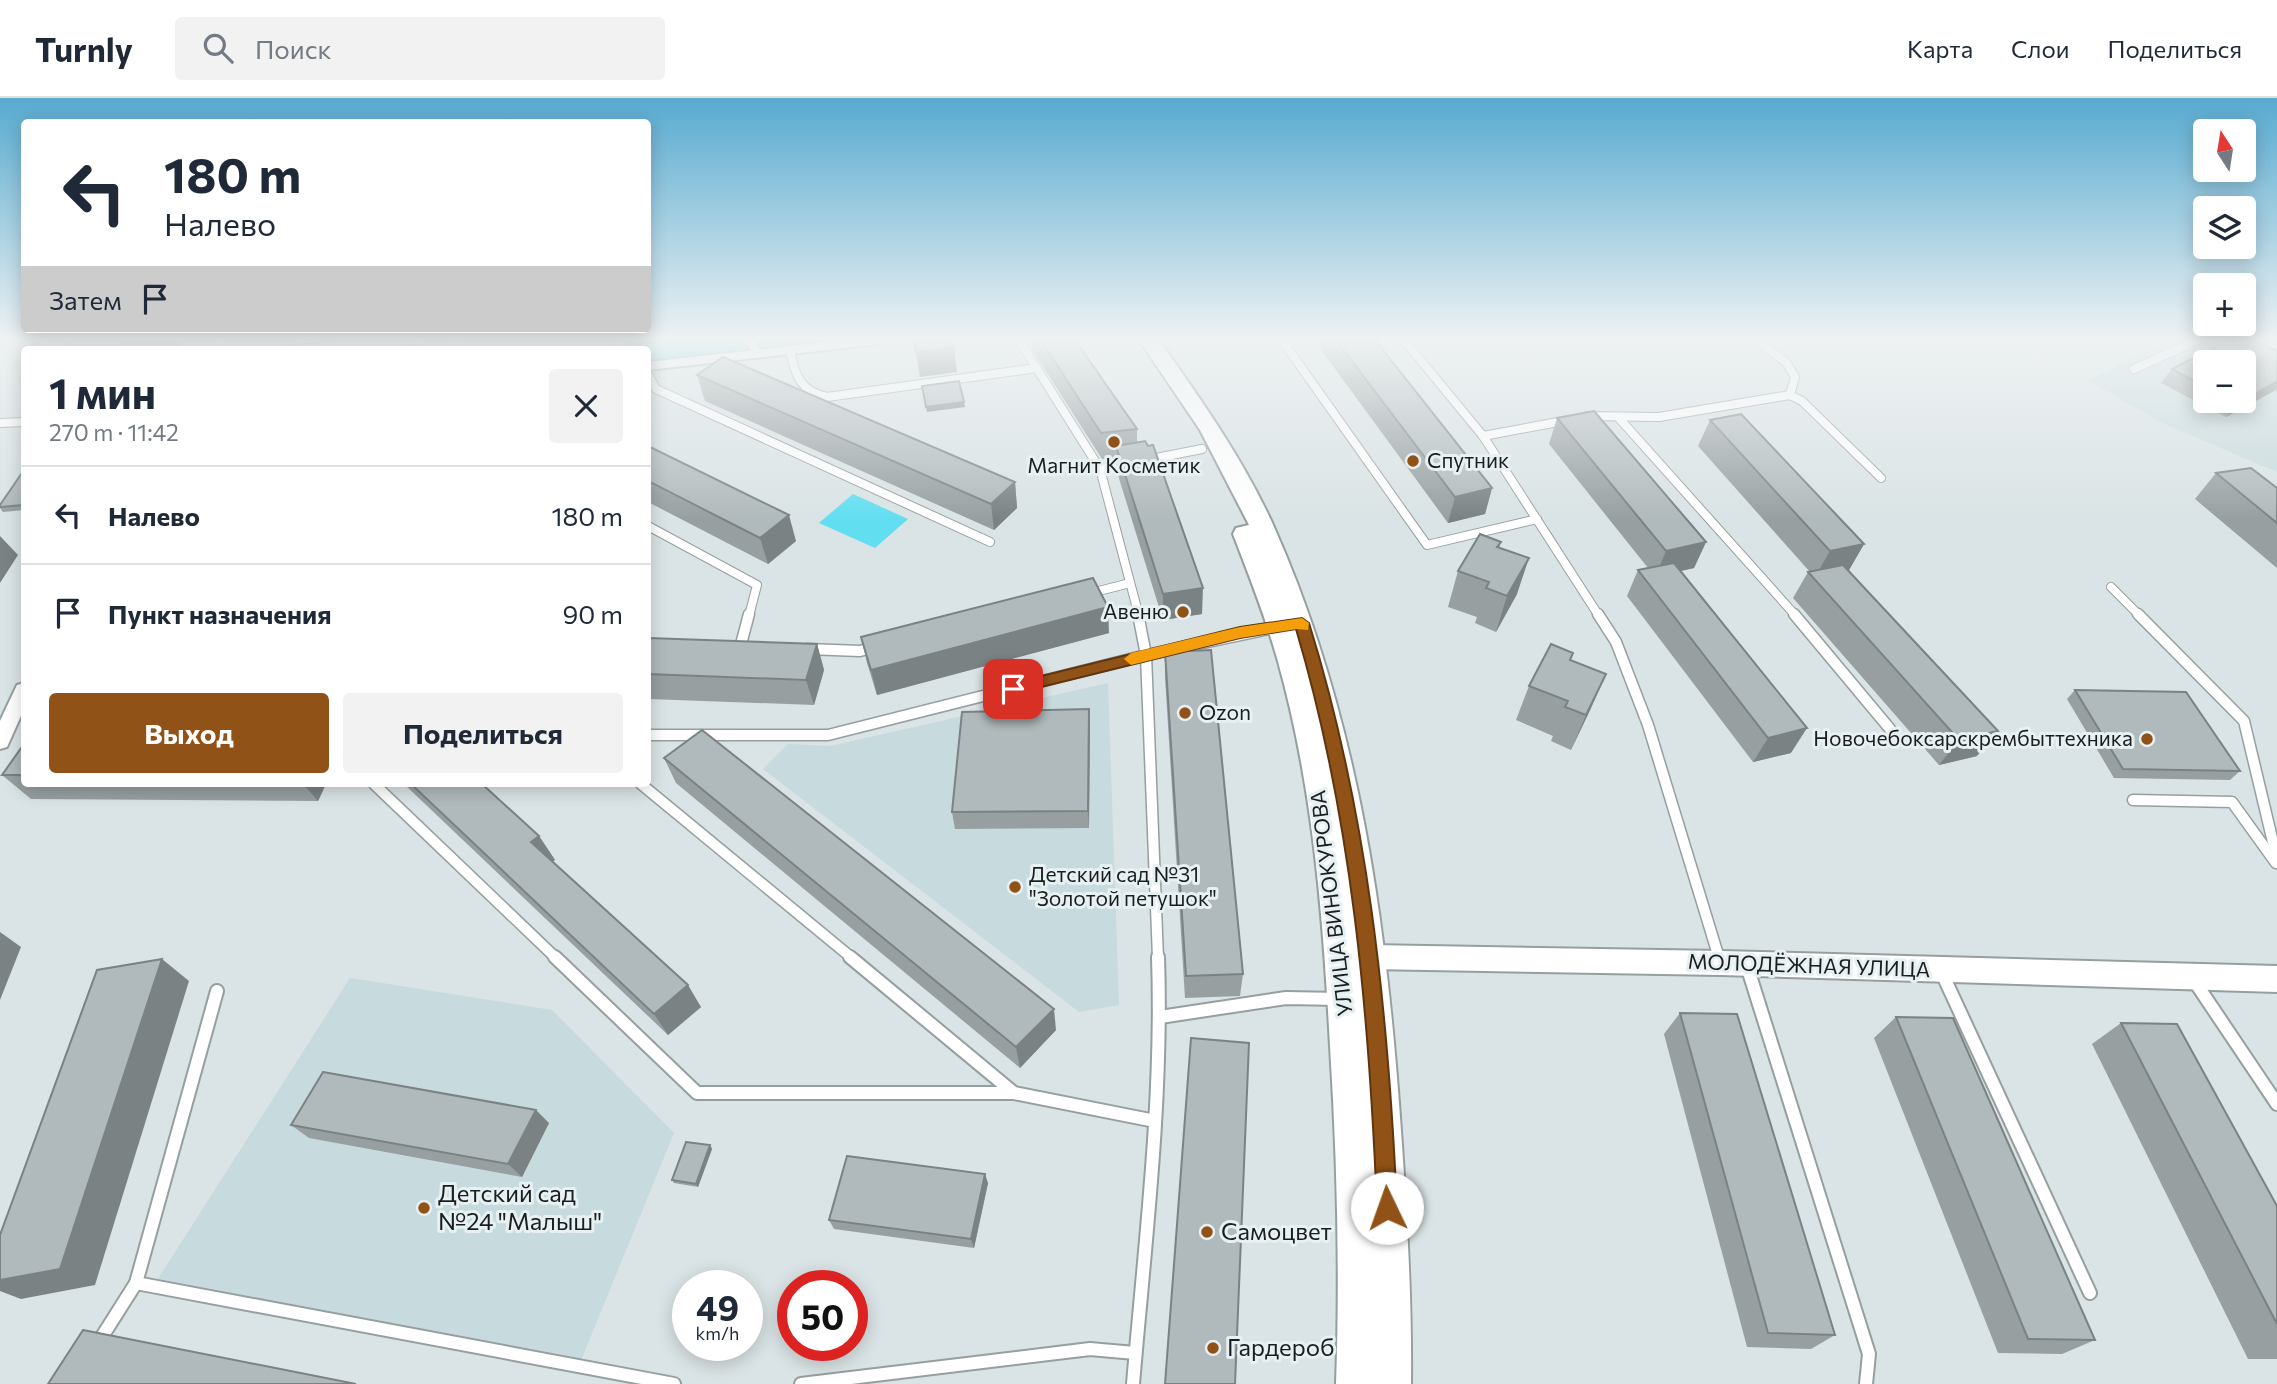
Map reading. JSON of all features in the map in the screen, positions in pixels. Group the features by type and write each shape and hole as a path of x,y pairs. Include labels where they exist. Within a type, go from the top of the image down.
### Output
{"main road":[{"name":"УЛИЦА ВИНОКУРОВА","path":"1176,400 1212,447"},
{"name":"УЛИЦА ВИНОКУРОВА","path":"1184,400 1212,447 1257,558 1291,625 1328,841 1355,956 1382,1101 1391,1384"},
{"name":"УЛИЦА ВИНОКУРОВА","path":"1355,956 1345,1000 1355,1161 1356,1384"}],"street":[{"path":"0,742 19,713"},
{"name":"МОЛОДЁЖНАЯ УЛИЦА","path":"1355,956 2277,979"}],"lane":[{"path":"680,400 990,542"},
{"path":"1057,400 1100,469 1146,655 1160,1017 1156,1121 1133,1384"},
{"path":"1324,400 1427,545 1536,519"},
{"path":"1453,400 1483,436 1616,642 1734,964 1869,1354 1866,1384"},
{"path":"1483,436 1587,416 1659,417 1765,400"},
{"path":"1800,400 1881,478"},
{"path":"1618,417 1759,572 1890,729"},
{"path":"0,423 21,422"},
{"path":"1100,469 1212,447"},
{"path":"651,528 757,584 740,648"},
{"path":"1076,597 1130,583"},
{"path":"2111,587 2244,720 2277,859"},
{"path":"651,735 828,735 1146,655 1240,633 1291,625"},
{"path":"793,649 860,651 887,644"},
{"path":"727,647 753,648"},
{"path":"377,787 697,1093 1014,1093 1156,1121"},
{"path":"644,787 1014,1093"},
{"path":"2133,800 2232,802 2277,865"},
{"path":"1941,970 2090,1293"},
{"path":"2193,978 2277,1104"},
{"path":"93,1350 136,1283 217,991"},
{"path":"1160,1017 1286,998 1345,1000"},
{"path":"136,1283 674,1384"},
{"path":"801,1384 1090,1349 1135,1353"}],"shaded area":[{"path":"2122,400 2193,400 2193,413 2256,413 2256,400 2277,400 2277,472 2160,422"},
{"path":"853,494 908,519 875,548 819,523"},
{"name":"Детский сад №31 \"Золотой петушок\"","path":"1108,683 1119,1005 1079,1012 763,769 788,744 831,746"},
{"name":"Детский сад №24 \"Малыш\"","path":"350,978 552,1010 674,1133 577,1370 156,1282"}],"building":[{"path":"754,400 823,400 1015,482 991,504"},
{"path":"925,400 964,402 926,407"},
{"path":"1080,400 1117,400 1137,429 1101,433"},
{"path":"1381,400 1422,400 1492,488 1455,497"},
{"path":"1594,411 1706,542 1666,551 1557,418"},
{"path":"1741,414 1864,544 1830,551 1710,420"},
{"path":"1145,441 1148,446 1153,445 1203,588 1163,594 1116,446"},
{"path":"651,447 789,515 760,538 651,483"},
{"path":"2251,468 2277,488 2277,523 2216,473"},
{"path":"21,474 21,505 0,505"},
{"path":"1480,534 1501,542 1497,547 1529,558 1507,596 1486,588 1489,582 1458,571"},
{"path":"1674,563 1807,728 1768,738 1638,570"},
{"path":"1843,565 1998,731 1959,740 1808,572"},
{"path":"1093,578 1108,607 871,670 861,637"},
{"path":"651,638 817,644 806,680 651,674"},
{"path":"1551,644 1573,653 1570,660 1606,674 1586,715 1565,707 1568,701 1529,686"},
{"path":"1211,650 1243,974 1186,976 1165,652"},
{"name":"Новочебоксарскрембыттехника","path":"2075,690 2186,692 2240,771 2123,769"},
{"path":"1089,709 1088,811 952,812 962,712"},
{"path":"702,730 1054,1009 1016,1047 664,758"},
{"path":"21,748 21,775 2,775"},
{"path":"414,787 485,787 539,836 531,842 688,985 654,1014"},
{"path":"162,959 60,1269 0,1280 0,1235 97,970"},
{"path":"1680,1013 1737,1014 1835,1335 1768,1333"},
{"path":"1896,1017 1953,1018 2095,1340 2028,1339"},
{"path":"2121,1023 2177,1024 2277,1206 2277,1324"},
{"path":"1191,1038 1249,1043 1235,1384 1165,1384"},
{"path":"323,1072 536,1110 508,1164 291,1125"},
{"path":"686,1142 710,1145 696,1184 672,1180"},
{"path":"847,1156 985,1174 971,1239 829,1220"},
{"path":"83,1330 356,1384 48,1384"}],"slow traffic":[{"path":"1131,659 1240,633 1302,623 1303,627"}],"place":[{"name":"Магнит Косметик","path":"1114,442"},
{"name":"Спутник","path":"1413,461"},
{"name":"Авеню","path":"1183,612"},
{"name":"Ozon","path":"1185,713"},
{"name":"Новочебоксарскрембыттехника","path":"2147,739"},
{"name":"Детский сад №31 \"Золотой петушок\"","path":"1015,887"},
{"name":"Детский сад №24 \"Малыш\"","path":"424,1208"},
{"name":"Самоцвет","path":"1207,1232"},
{"name":"Гардероб","path":"1213,1348"}],"route":[{"path":"1013,689 1240,633 1302,623 1340,763 1355,848 1370,957 1382,1101 1387,1208"}]}
